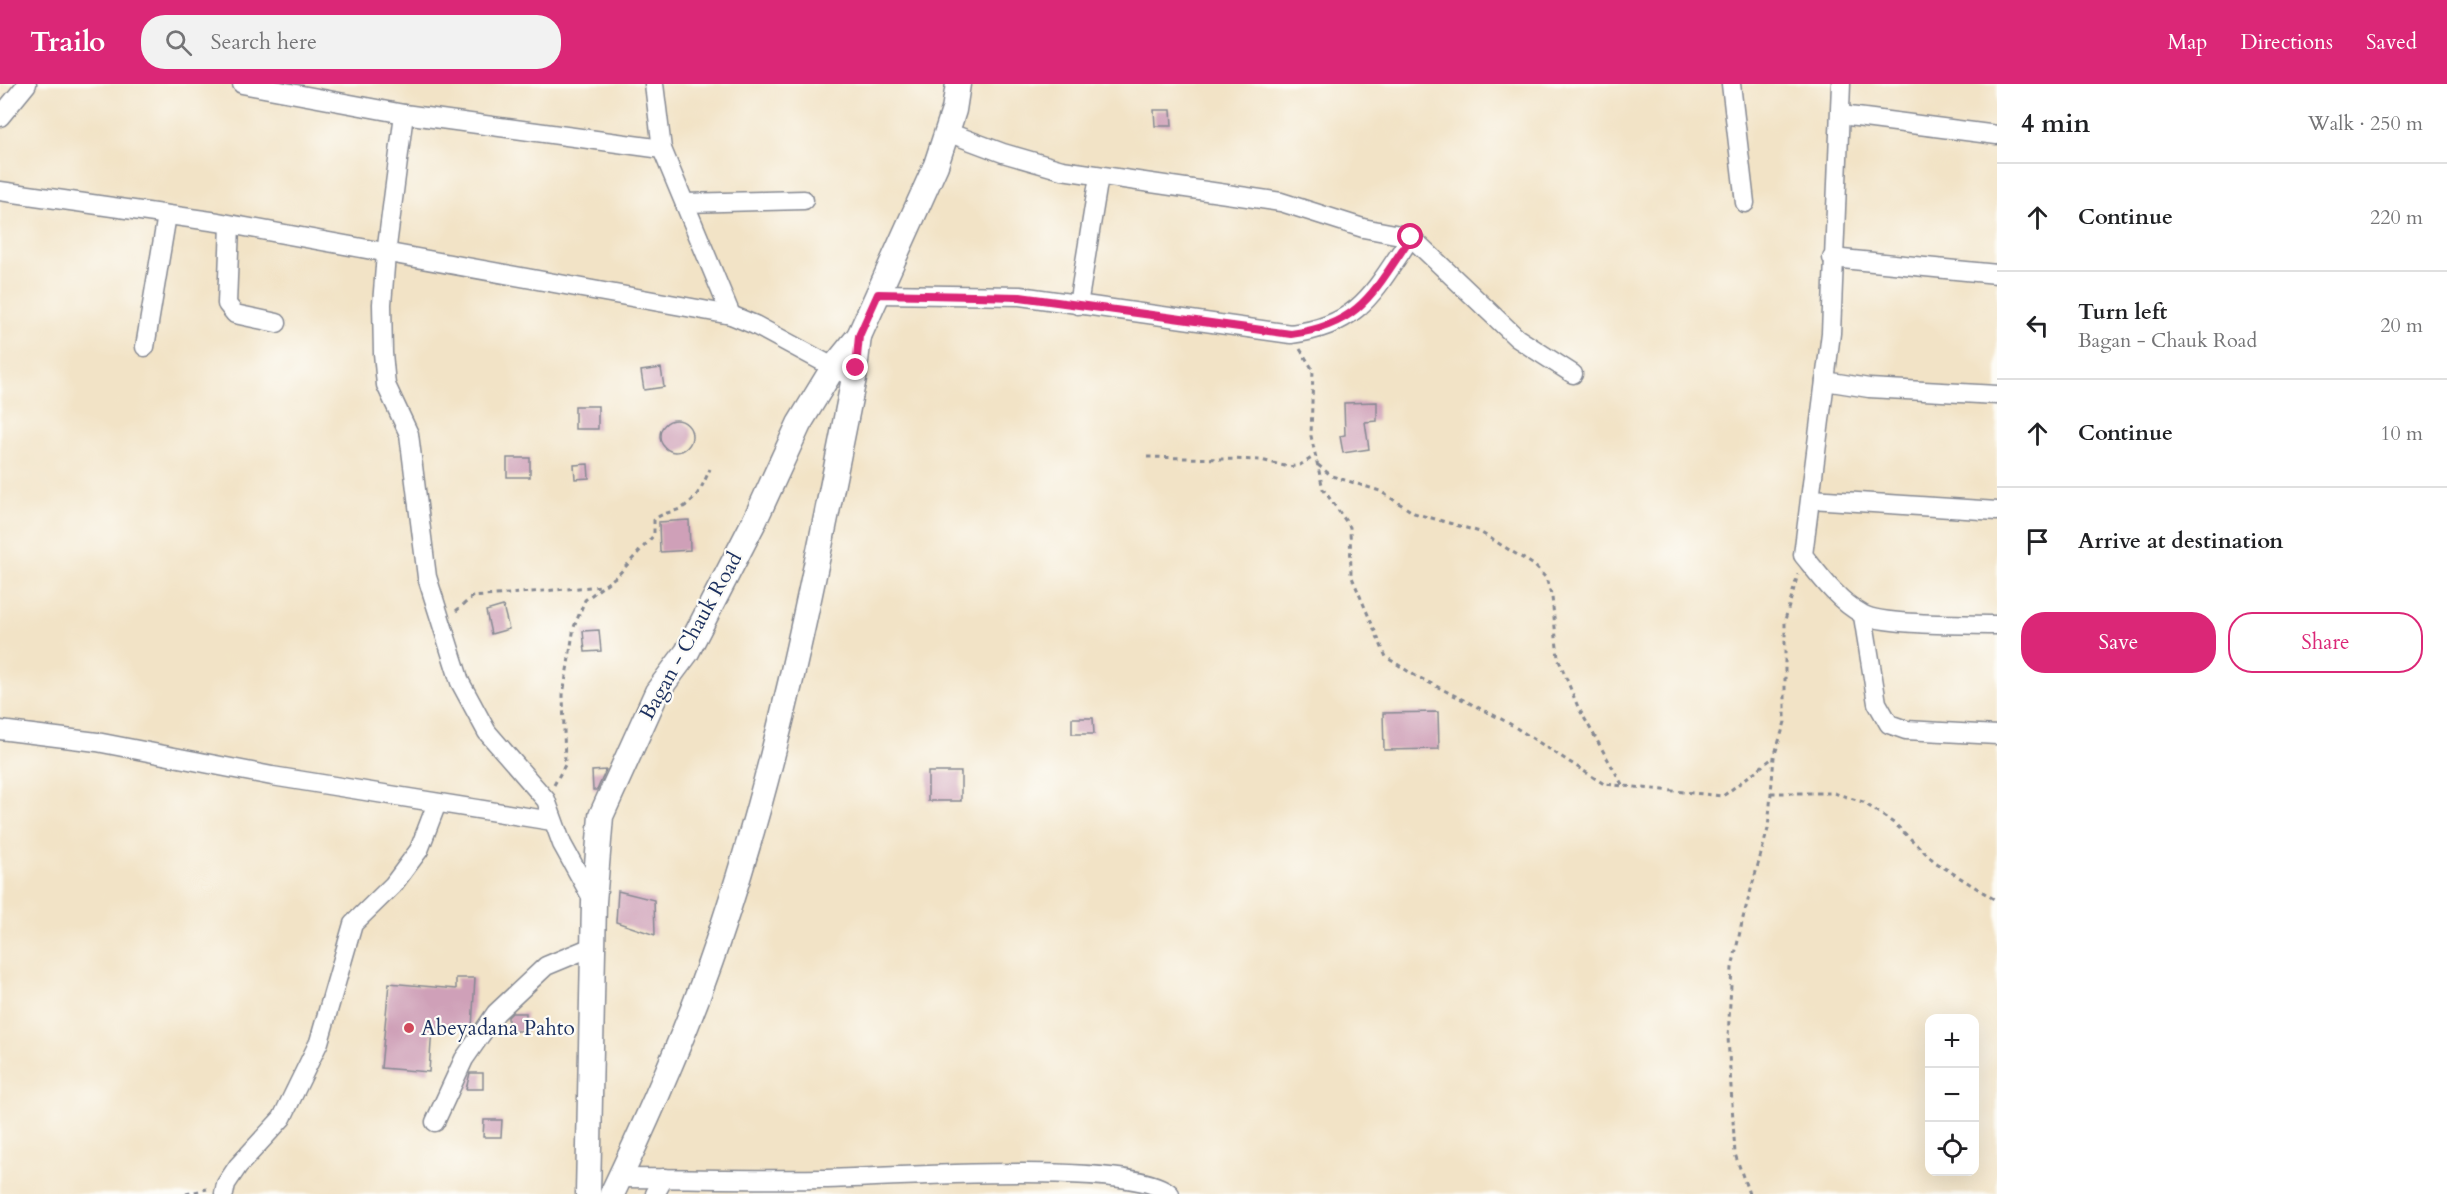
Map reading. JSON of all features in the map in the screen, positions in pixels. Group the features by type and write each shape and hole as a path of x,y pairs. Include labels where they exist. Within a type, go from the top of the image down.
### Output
{"main road":[{"path":"616,1186 675,1056 717,943 753,828 804,630 844,373 936,165 947,132 958,84"},
{"name":"Bagan - Chauk Road","path":"588,1194 594,902 601,816 657,692 687,652 755,520 799,424 844,373"}],"street":[{"path":"0,117 27,84"},
{"path":"242,84 404,114 662,149"},
{"path":"654,84 662,149 730,315"},
{"path":"1731,84 1745,203"},
{"path":"1841,84 1832,258 1831,333 1803,555 1837,595 1863,615 1898,621 1997,625"},
{"path":"404,114 382,304 387,385 409,434 427,577 440,625 460,682 487,732 546,800 552,820 594,902"},
{"path":"1841,115 1997,135"},
{"path":"947,132 1002,153 1052,167 1281,202 1363,228 1411,237 1517,338 1573,374"},
{"path":"1078,305 1099,176"},
{"path":"0,191 230,225 730,315 755,325 844,373"},
{"path":"686,203 804,200"},
{"path":"145,347 167,215"},
{"path":"230,225 227,304 235,314 277,323"},
{"path":"878,294 1020,297 1291,334 1319,330 1339,322 1367,301 1411,237"},
{"path":"1832,258 1997,274"},
{"path":"1825,381 1869,387 1997,395"},
{"path":"1811,499 1997,511"},
{"path":"1863,615 1877,703 1889,724 1906,730 1997,735"},
{"path":"0,730 97,742 272,776 552,820"},
{"path":"224,1194 226,1184 238,1166 282,1118 315,1051 353,924 393,885 419,850 437,803"},
{"path":"435,1122 464,1059 496,1013 546,966 594,946"},
{"path":"616,1186 664,1178 826,1179 920,1173 1007,1172 1115,1178 1153,1184 1170,1194"},
{"path":"655,1194 664,1178"}],"path":[{"path":"1291,334 1313,370 1311,436 1323,489 1350,526 1351,575 1386,657 1414,675 1507,722 1604,784 1723,795 1774,757"},
{"path":"1147,457 1261,460 1289,467 1300,465 1315,456"},
{"path":"1317,464 1332,476 1380,491 1414,513 1480,532 1534,565 1546,578 1552,597 1558,658 1578,707 1623,786"},
{"path":"546,800 565,765 563,696 574,627 585,600 618,575 654,535 654,520 663,512 685,507 699,492 710,469"},
{"path":"1749,1194 1735,1154 1728,1026 1732,968 1743,918 1768,829 1774,757 1785,722 1785,620 1803,555"},
{"path":"440,625 472,597 604,586"},
{"path":"1771,793 1834,794 1863,802 1895,824 1935,862 1997,901"}],"building":[{"path":"1154,110 1171,110 1172,126 1155,126"},
{"path":"661,368 664,387 644,390 641,371"},
{"path":"1377,402 1377,421 1365,422 1369,449 1343,453 1340,436 1345,435 1344,403"},
{"path":"575,406 598,406 598,429 575,429"},
{"path":"676,420 687,425 692,436 687,447 676,452 665,447 660,436 665,425"},
{"path":"507,458 530,458 530,477 507,477"},
{"path":"588,464 589,478 575,479 574,465"},
{"path":"689,520 690,550 660,552 659,522"},
{"path":"503,606 509,629 491,634 486,611"},
{"path":"599,630 601,651 585,652 583,631"},
{"path":"1438,712 1439,749 1384,750 1383,713"},
{"path":"1072,718 1093,718 1094,734 1072,734"},
{"path":"606,770 597,790 593,790 592,771"},
{"path":"928,772 961,772 961,801 928,801"},
{"path":"618,891 654,900 655,935 616,922"},
{"name":"Abeyadana Pahto","path":"456,978 475,978 472,1028 432,1028 429,1072 381,1068 389,983 456,989"},
{"path":"512,1013 526,1013 526,1031 508,1031 508,1017"},
{"path":"470,1073 483,1073 483,1089 466,1089"},
{"path":"484,1120 502,1120 501,1137 483,1137"}],"place":[{"name":"Abeyadana Pahto","path":"409,1028"}],"route":[{"path":"856,368 859,336 878,294 1020,297 1291,334 1319,330 1339,322 1367,301 1411,237"}]}
